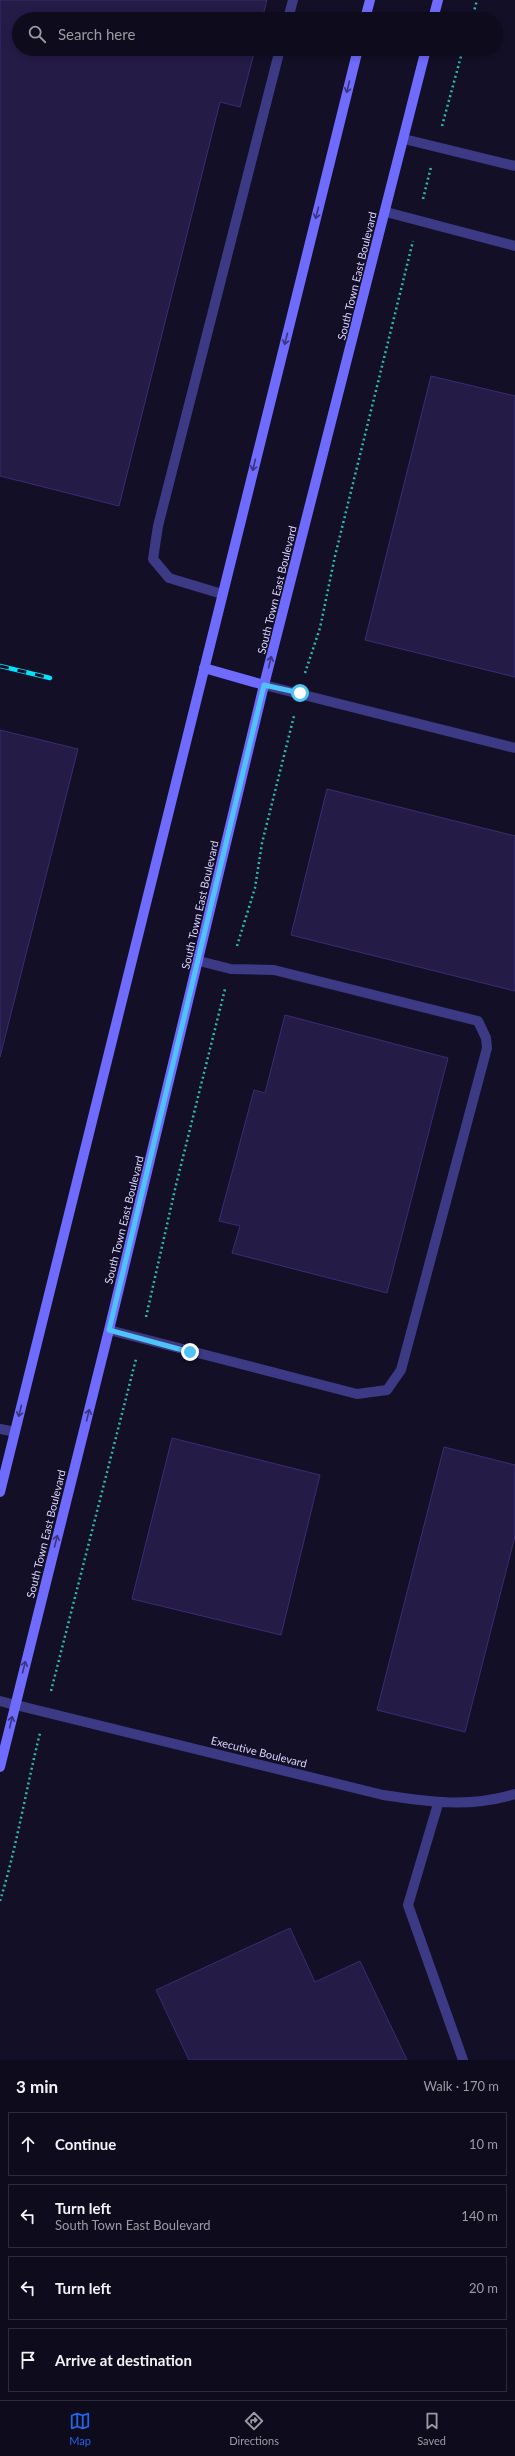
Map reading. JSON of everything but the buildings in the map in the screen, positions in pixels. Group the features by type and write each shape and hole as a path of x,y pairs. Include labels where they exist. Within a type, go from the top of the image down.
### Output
{"main road":[{"path":"367,12 370,0"},
{"path":"435,12 438,0"},
{"path":"0,1492 356,56"},
{"name":"South Town East Boulevard","path":"0,1767 109,1330 199,961 264,685 386,212 424,56"},
{"path":"204,668 264,685"}],"street":[{"path":"290,12 293,0"},
{"path":"222,594 169,578 153,559 158,526 278,56"},
{"path":"404,139 515,166"},
{"path":"386,212 515,246"},
{"path":"264,685 515,748"},
{"path":"109,1330 357,1394 387,1390 401,1370 487,1048 486,1038 478,1021 274,970 231,969 199,961"},
{"path":"0,1429 15,1432"},
{"name":"Executive Boulevard","path":"0,1701 375,1793 438,1804 491,1801 515,1794"},
{"path":"438,1804 408,1906 463,2060"}],"path":[{"path":"473,12 476,0"}],"railway":[{"path":"0,666 50,678"}],"route":[{"path":"190,1352 109,1330 199,961 264,685 300,693"}]}
